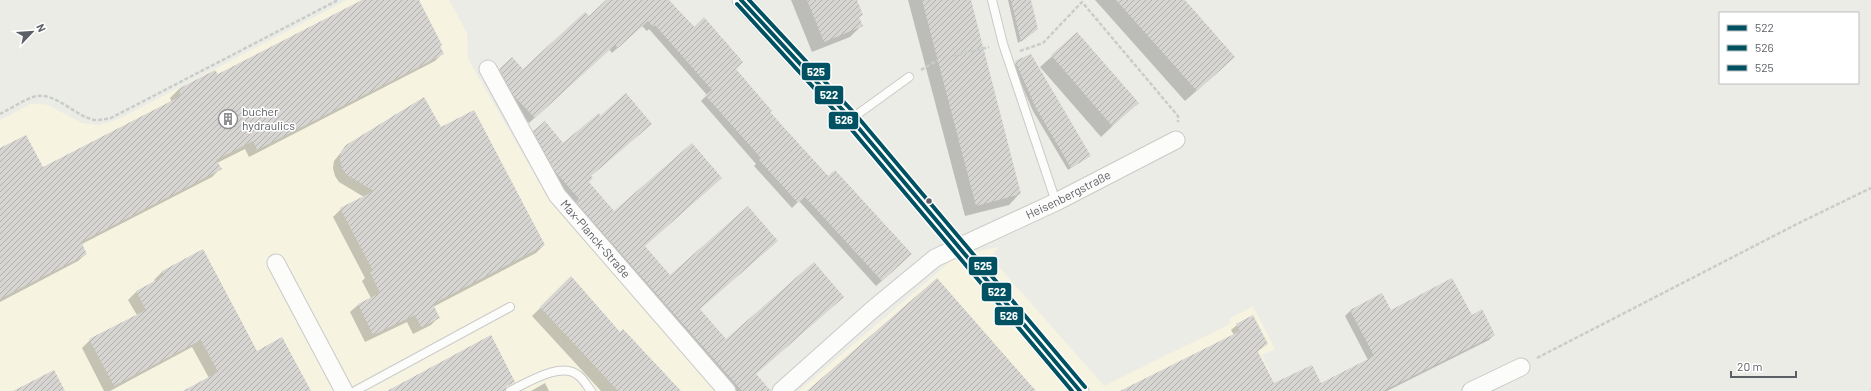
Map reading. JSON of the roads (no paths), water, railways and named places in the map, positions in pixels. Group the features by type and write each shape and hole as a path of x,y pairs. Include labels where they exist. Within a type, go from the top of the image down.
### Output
{"street":[{"path":"741,0 851,119 1080,391"},
{"name":"Max-Planck-Straße","path":"488,69 557,195 727,391"},
{"name":"Heisenbergstraße","path":"959,247 1056,202 1176,140"},
{"path":"780,391 872,310 935,258 959,247"},
{"path":"276,263 344,391"},
{"path":"1471,391 1520,367"}],"lane":[{"path":"992,0 1003,44 1056,202"},
{"path":"851,119 909,77"},
{"path":"355,391 510,307"},
{"path":"510,391 538,377 560,370 578,375 591,391"}],"place":[{"name":"bucher hydraulics","path":"228,119"}]}
